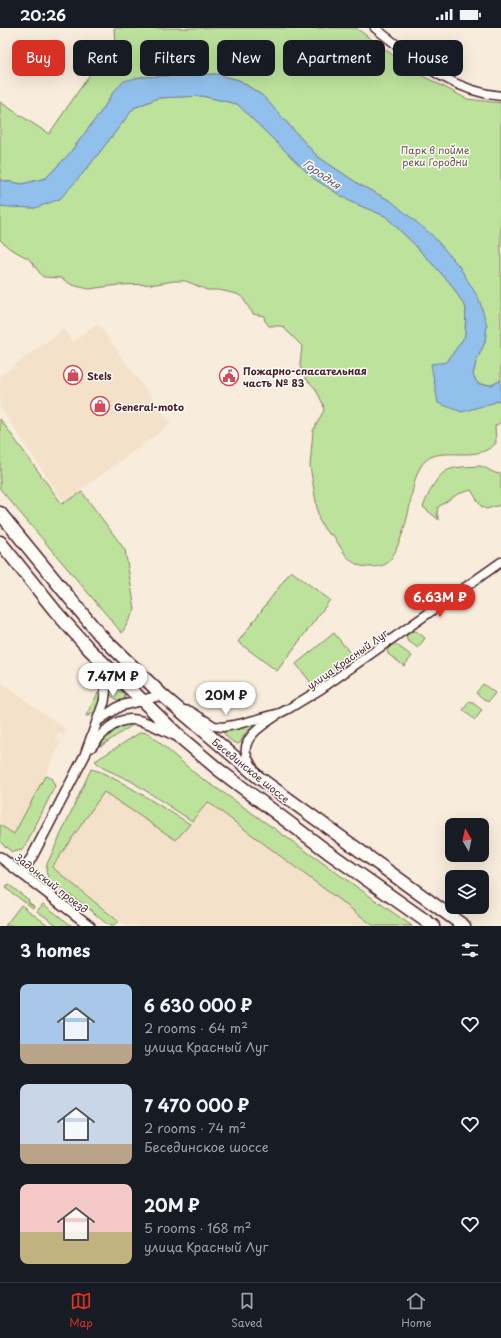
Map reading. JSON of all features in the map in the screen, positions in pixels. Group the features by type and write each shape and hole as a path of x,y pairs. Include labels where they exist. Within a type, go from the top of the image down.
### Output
{"main road":[{"name":"Бесединское шоссе","path":"0,513 99,634 176,708 258,777 464,926"},
{"name":"Бесединское шоссе","path":"0,542 56,612 96,656 181,738 219,770 328,852 433,926"}],"street":[{"path":"375,28 440,76 453,83 486,95 501,96"},
{"name":"улица Красный Луг","path":"258,777 246,753 247,744 257,730 280,713 321,690 501,562"},
{"path":"22,874 85,755 98,721 104,702 106,687 96,656"},
{"path":"98,721 115,708 162,695"},
{"name":"улица Красный Луг","path":"176,708 190,711 214,726 223,727 280,713"},
{"path":"85,755 105,731 119,721 125,719 150,723 181,738"},
{"name":"Задонский проезд","path":"0,857 90,926"}],"shaded area":[{"path":"98,324 171,424 64,502 0,407 0,376 63,330 73,342"},
{"path":"0,682 67,730 64,736 59,733 55,738 61,742 14,835 0,825"},
{"path":"105,791 176,840 208,802 374,926 126,926 52,867"}],"green space":[{"name":"Парк в пойме реки Городни","path":"114,28 356,28 372,40 283,40 283,76 385,76 385,49 393,55 393,76 423,76 467,99 501,103 501,380 492,385 478,384 473,375 476,362 485,342 487,325 391,201 360,185 317,156 263,96 239,80 224,76 275,76 275,40 217,40 217,74 209,74 209,40 140,40 140,76 165,76 140,77 114,91 103,109 69,154 46,178 22,184 0,180 0,102 49,134 89,76 132,76 132,40 115,40"},
{"path":"202,96 237,104 313,178 351,202 385,216 414,244 450,283 466,307 465,336 447,362 493,403 501,399 501,422 495,426 496,443 479,453 439,455 431,457 424,462 417,473 407,519 401,538 395,552 388,563 384,565 364,567 353,562 344,553 334,536 325,530 319,520 310,466 313,431 324,410 323,404 315,388 306,379 301,369 300,364 302,346 282,326 269,326 265,321 264,316 253,314 242,297 237,294 219,290 207,290 186,281 156,284 119,285 89,289 72,285 61,278 43,277 29,259 9,248 0,240 0,206 35,208 85,171 134,108 158,98"},
{"path":"0,419 62,504 82,492 125,550 135,609 122,633 0,489"},
{"path":"480,466 495,473 501,474 501,505 486,509 481,506 471,490 458,494 438,507 437,514 439,520 423,507 437,479 446,471 458,467"},
{"path":"291,571 330,600 277,671 238,642"},
{"path":"413,631 416,631 425,638 418,648 407,640 406,636"},
{"path":"334,633 354,658 316,689 296,664"},
{"path":"394,643 412,656 404,666 388,654 387,650"},
{"path":"110,683 125,696 124,700 120,702 108,693"},
{"path":"483,684 495,693 488,702 476,693"},
{"path":"99,691 102,693 97,708 93,713 86,716"},
{"path":"470,701 482,710 475,720 463,710"},
{"path":"271,717 246,732 239,744 229,739 222,730"},
{"path":"129,722 131,726 101,746 97,744 104,733"},
{"path":"141,732 148,733 197,775 412,926 374,926 208,802 192,821 131,781 103,768 95,761"},
{"path":"91,769 101,772 128,786 190,824 176,840 104,792 52,867 118,921 114,926 110,926 86,906 53,883 49,879 46,872 47,864"},
{"path":"45,776 51,778 55,786 25,847 22,850 12,852 0,842 0,825 14,834"},
{"path":"9,885 29,900 28,902 34,906 33,908 5,888"},
{"path":"43,904 72,926 58,926 37,911"},
{"path":"21,905 49,926 5,926"}],"water":[{"name":"Городня","path":"209,74 216,74 217,76 239,80 263,96 317,156 360,185 391,201 432,235 459,266 479,299 487,325 485,342 476,362 473,375 478,384 492,385 501,380 501,399 493,403 462,412 438,403 431,364 447,362 465,336 466,308 450,283 414,244 385,216 351,202 313,178 237,104 202,96 158,98 134,108 85,171 60,199 35,208 0,206 0,180 22,184 46,178 69,154 103,109 114,91 124,81 140,77 209,76"}],"place":[{"name":"Stels","path":"73,375"},
{"name":"Пожарно-спасательная часть № 83","path":"229,376"},
{"name":"General-moto","path":"100,406"}]}
